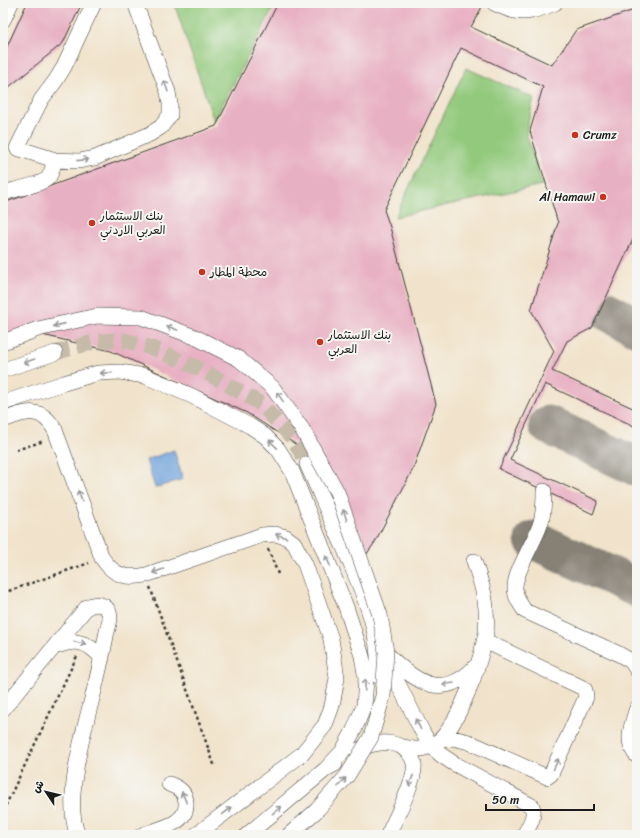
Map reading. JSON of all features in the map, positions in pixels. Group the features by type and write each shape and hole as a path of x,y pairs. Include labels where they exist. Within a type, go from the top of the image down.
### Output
{"lane":[{"path":"3,20 11,3"},
{"path":"94,3 64,67 41,100 17,148 55,160 79,161 95,158 150,134 161,127 170,115 168,92 135,3"},
{"path":"494,3 517,12 534,11 555,3"},
{"path":"3,193 42,183 49,177 55,160"},
{"path":"3,342 38,330 97,316 141,317 195,337 239,359 273,388 302,429 337,492 380,615 386,652 382,696 371,737 347,776 316,811 289,835"},
{"path":"3,370 55,353"},
{"path":"3,404 64,382 98,373 120,372 145,376 192,396 250,426 265,436 278,449 292,471 346,607 362,656 366,679 364,706 354,730 342,752"},
{"path":"4,420 32,412 42,415 50,421 57,436 102,558 108,567 121,575 134,578 146,575 262,535 275,534 286,537 294,543 305,564 332,639 337,678 332,706 325,725 302,754 196,835"},
{"path":"247,835 326,769 353,741 372,709 377,693 379,668 378,644 374,625 364,596 307,464"},
{"path":"544,491 544,508 541,524 517,576 514,588 517,601 525,611 617,653 631,661 637,670"},
{"path":"436,743 448,730 463,702 479,663 485,641 486,609 474,561"},
{"path":"3,709 87,607 94,604 102,604 108,610 110,619 76,772 73,812 75,829 78,835"},
{"path":"346,607 374,625"},
{"path":"326,769 362,748 375,743 389,743 402,747 422,749 453,738 514,762 544,777 550,776 586,694 583,688 485,641"},
{"path":"54,647 68,642 83,643 94,649 102,658"},
{"path":"378,644 401,668 413,677 436,686 458,682 470,673 479,663"},
{"path":"378,644 423,733 436,743 441,755 465,770 532,806 534,811 533,816 524,835"},
{"path":"637,708 630,728 630,740 637,756"},
{"path":"388,835 414,776 415,765 410,754 402,747"},
{"path":"142,835 181,819 187,809 186,798 180,788 170,784"}],"path":[{"path":"16,450 57,436"},
{"path":"262,535 278,574"},
{"path":"3,593 102,558"},
{"path":"146,575 215,766"},
{"path":"3,811 83,643"}],"green space":[{"path":"174,3 276,3 214,121"},
{"path":"466,68 534,98 526,132 542,185 395,217"}],"water":[{"path":"174,450 183,479 155,488 146,460"}],"building":[{"path":"27,3 82,3 63,43 9,87 3,101 3,51 5,51"},
{"name":"محطة المطار","path":"278,3 484,3 471,27 552,65 576,30 637,9 637,234 636,233 592,328 567,341 552,371 637,410 637,425 636,427 545,384 510,460 598,501 593,514 499,469 554,351 531,310 558,223 530,131 543,87 461,48 384,210 390,227 436,404 413,469 375,542 362,561 351,554 306,451 247,413 111,351 38,334 3,348 3,206 9,201 216,126"}],"taxiway":[{"path":"605,310 637,327"},
{"path":"548,425 637,467"},
{"path":"534,540 637,588"}],"tunnel":[{"path":"55,353 97,341 124,340 155,349 202,370 261,404 294,440 307,464"}],"place":[{"name":"Crumz","path":"575,135"},
{"name":"Al Hamawi","path":"603,197"},
{"name":"بنك الاستثمار العربي الاردني","path":"92,223"},
{"name":"محطة المطار","path":"202,272"},
{"name":"بنك الاستثمار العربي","path":"320,342"}]}
